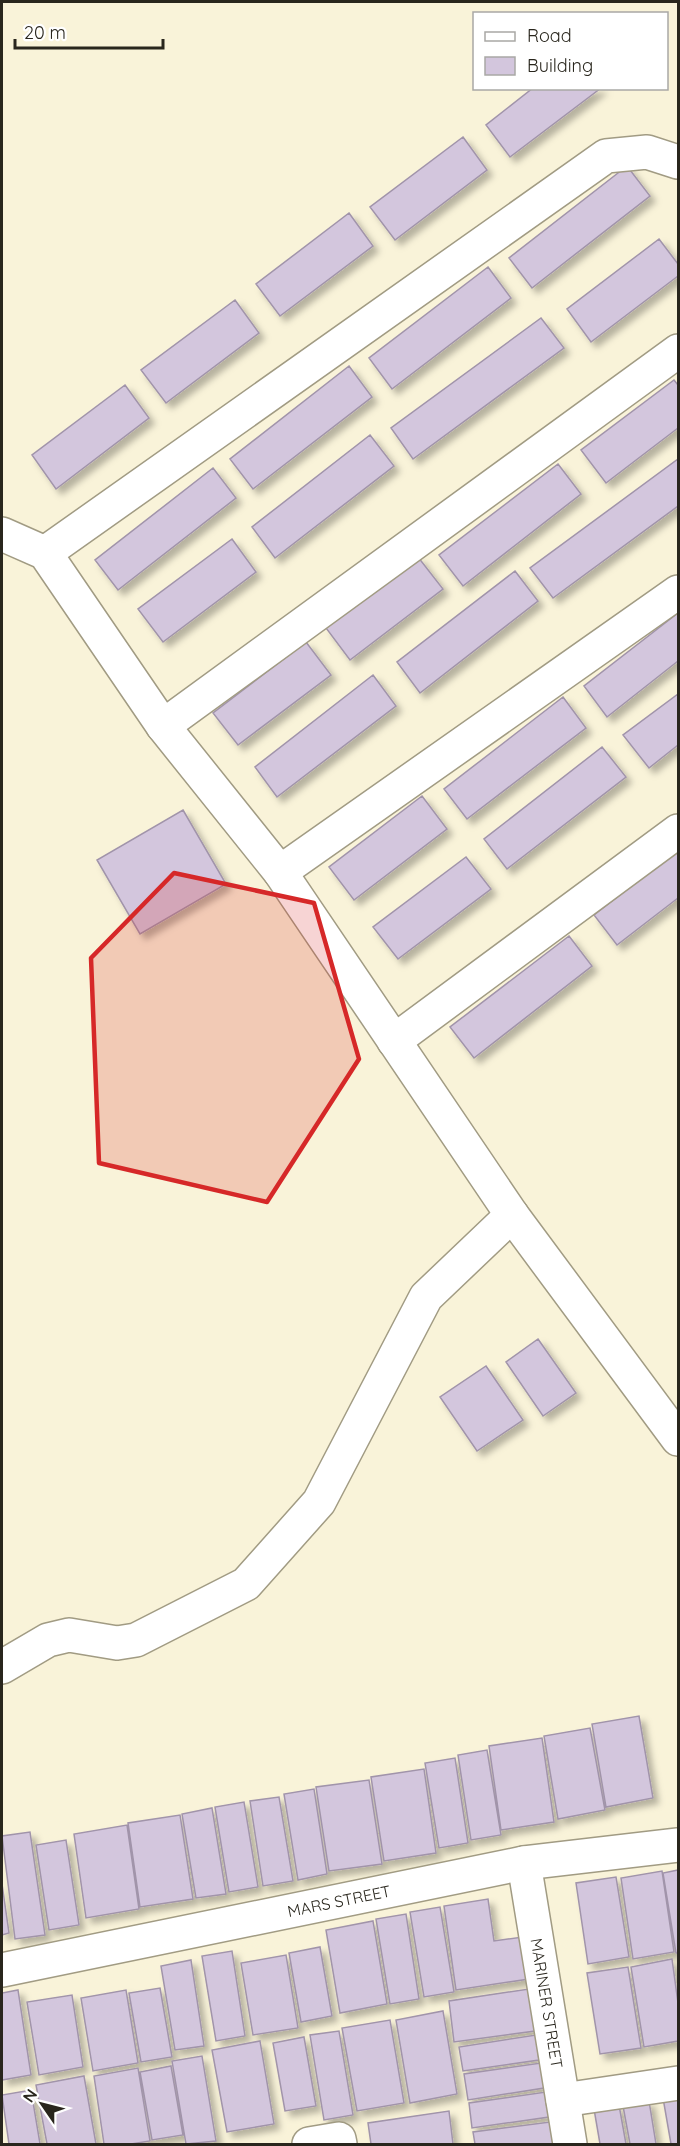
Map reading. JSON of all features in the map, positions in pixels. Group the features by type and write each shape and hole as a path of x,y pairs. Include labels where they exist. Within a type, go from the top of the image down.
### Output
{"street":[{"path":"45,553 606,156 647,152 678,162"},
{"path":"163,726 678,351"},
{"path":"2,534 45,553 163,726 280,872 512,1215 678,1439"},
{"path":"280,872 678,592"},
{"path":"394,1041 678,831"},
{"path":"2,1667 48,1640 69,1635 117,1643 136,1640 246,1584 319,1502 426,1296 512,1215"},
{"name":"MARS STREET","path":"2,1970 524,1863 678,1845"},
{"name":"MARINER STREET","path":"524,1863 570,2145"},
{"path":"563,2100 678,2083"},
{"path":"309,2145 339,2139 340,2145"}],"highlighted area":[{"path":"174,873 314,903 359,1059 267,1202 99,1163 91,958"}],"building":[{"path":"530,90 598,90 510,157 486,125"},
{"path":"463,137 487,170 395,240 370,207"},
{"path":"627,166 650,196 532,288 509,258"},
{"path":"349,213 373,246 280,316 256,284"},
{"path":"659,239 678,264 678,276 591,342 567,309"},
{"path":"488,267 511,298 392,389 369,358"},
{"path":"235,300 259,333 166,403 141,370"},
{"path":"541,318 564,348 413,459 391,428"},
{"path":"349,366 372,397 253,489 230,459"},
{"path":"674,380 678,385 678,428 606,483 581,450"},
{"path":"125,385 149,418 56,489 32,455"},
{"path":"370,435 394,466 275,558 252,527"},
{"path":"678,459 678,506 553,598 530,568"},
{"path":"558,464 581,494 463,586 439,555"},
{"path":"213,468 236,498 118,590 95,560"},
{"path":"232,539 256,572 163,642 138,609"},
{"path":"418,557 443,589 350,660 326,628"},
{"path":"515,571 538,601 420,693 397,662"},
{"path":"678,613 678,661 607,717 584,686"},
{"path":"306,642 331,675 238,745 213,713"},
{"path":"373,675 396,706 277,797 255,767"},
{"path":"678,694 678,745 649,768 623,735"},
{"path":"563,697 586,728 467,819 444,789"},
{"path":"602,747 626,777 507,869 484,839"},
{"path":"422,796 447,829 354,900 329,867"},
{"path":"183,810 226,884 140,934 97,860"},
{"path":"678,850 678,898 617,945 594,915"},
{"path":"466,857 491,889 398,959 373,927"},
{"path":"569,936 592,966 474,1058 450,1027"},
{"path":"538,1339 576,1393 543,1416 506,1362"},
{"path":"486,1366 523,1420 477,1451 440,1397"},
{"path":"639,1716 653,1798 606,1807 592,1724"},
{"path":"590,1728 605,1810 558,1819 544,1736"},
{"path":"542,1738 554,1822 501,1830 489,1746"},
{"path":"487,1750 501,1835 471,1840 458,1755"},
{"path":"455,1758 468,1843 439,1848 425,1763"},
{"path":"424,1769 436,1853 384,1861 371,1777"},
{"path":"369,1780 382,1864 329,1871 316,1787"},
{"path":"314,1789 327,1874 298,1880 284,1794"},
{"path":"279,1797 293,1881 263,1886 250,1801"},
{"path":"244,1802 258,1887 229,1892 215,1807"},
{"path":"212,1808 226,1894 196,1898 182,1814"},
{"path":"180,1815 193,1899 140,1907 128,1823"},
{"path":"127,1825 139,1909 86,1918 74,1834"},
{"path":"30,1832 45,1935 15,1939 2,1836"},
{"path":"66,1840 79,1925 49,1930 36,1845"},
{"path":"678,1870 678,1953 676,1953 663,1873"},
{"path":"662,1871 674,1952 633,1959 621,1878"},
{"path":"616,1877 629,1957 588,1964 576,1883"},
{"path":"2,1884 9,1933 2,1935"},
{"path":"488,1899 494,1941 523,1937 529,1979 456,1990 444,1906"},
{"path":"440,1907 454,1992 424,1997 410,1912"},
{"path":"406,1914 419,1999 390,2004 376,1919"},
{"path":"373,1921 387,2004 340,2013 326,1930"},
{"path":"320,1947 332,2016 301,2022 289,1953"},
{"path":"232,1951 245,2036 216,2041 202,1956"},
{"path":"286,1955 298,2028 253,2035 241,1963"},
{"path":"672,1959 678,2003 678,2041 644,2047 631,1967"},
{"path":"191,1960 204,2046 175,2050 161,1966"},
{"path":"628,1967 641,2048 600,2054 587,1973"},
{"path":"160,1988 172,2057 141,2062 129,1993"},
{"path":"529,1989 535,2031 454,2042 449,2001"},
{"path":"18,1990 31,2075 2,2080 2,1993"},
{"path":"126,1990 138,2063 93,2071 81,1998"},
{"path":"72,1995 83,2067 39,2075 27,2002"},
{"path":"443,2011 457,2094 410,2103 396,2020"},
{"path":"390,2020 404,2103 357,2111 342,2028"},
{"path":"339,2031 353,2115 324,2120 310,2035"},
{"path":"536,2035 539,2060 463,2071 459,2047"},
{"path":"304,2037 316,2106 285,2111 273,2043"},
{"path":"260,2041 274,2124 227,2132 212,2050"},
{"path":"202,2056 216,2141 186,2144 172,2061"},
{"path":"541,2063 544,2088 468,2100 464,2074"},
{"path":"171,2066 183,2135 152,2140 140,2072"},
{"path":"138,2068 150,2141 104,2144 94,2076"},
{"path":"84,2076 96,2144 47,2144 36,2085"},
{"path":"31,2090 40,2144 9,2144 2,2095"},
{"path":"546,2092 549,2117 472,2128 469,2103"},
{"path":"678,2095 678,2144 671,2144 663,2098"},
{"path":"649,2101 656,2144 630,2144 623,2106"},
{"path":"619,2105 626,2144 600,2144 594,2109"},
{"path":"449,2111 453,2144 371,2144 368,2123"},
{"path":"550,2122 553,2144 475,2144 473,2132"}]}
